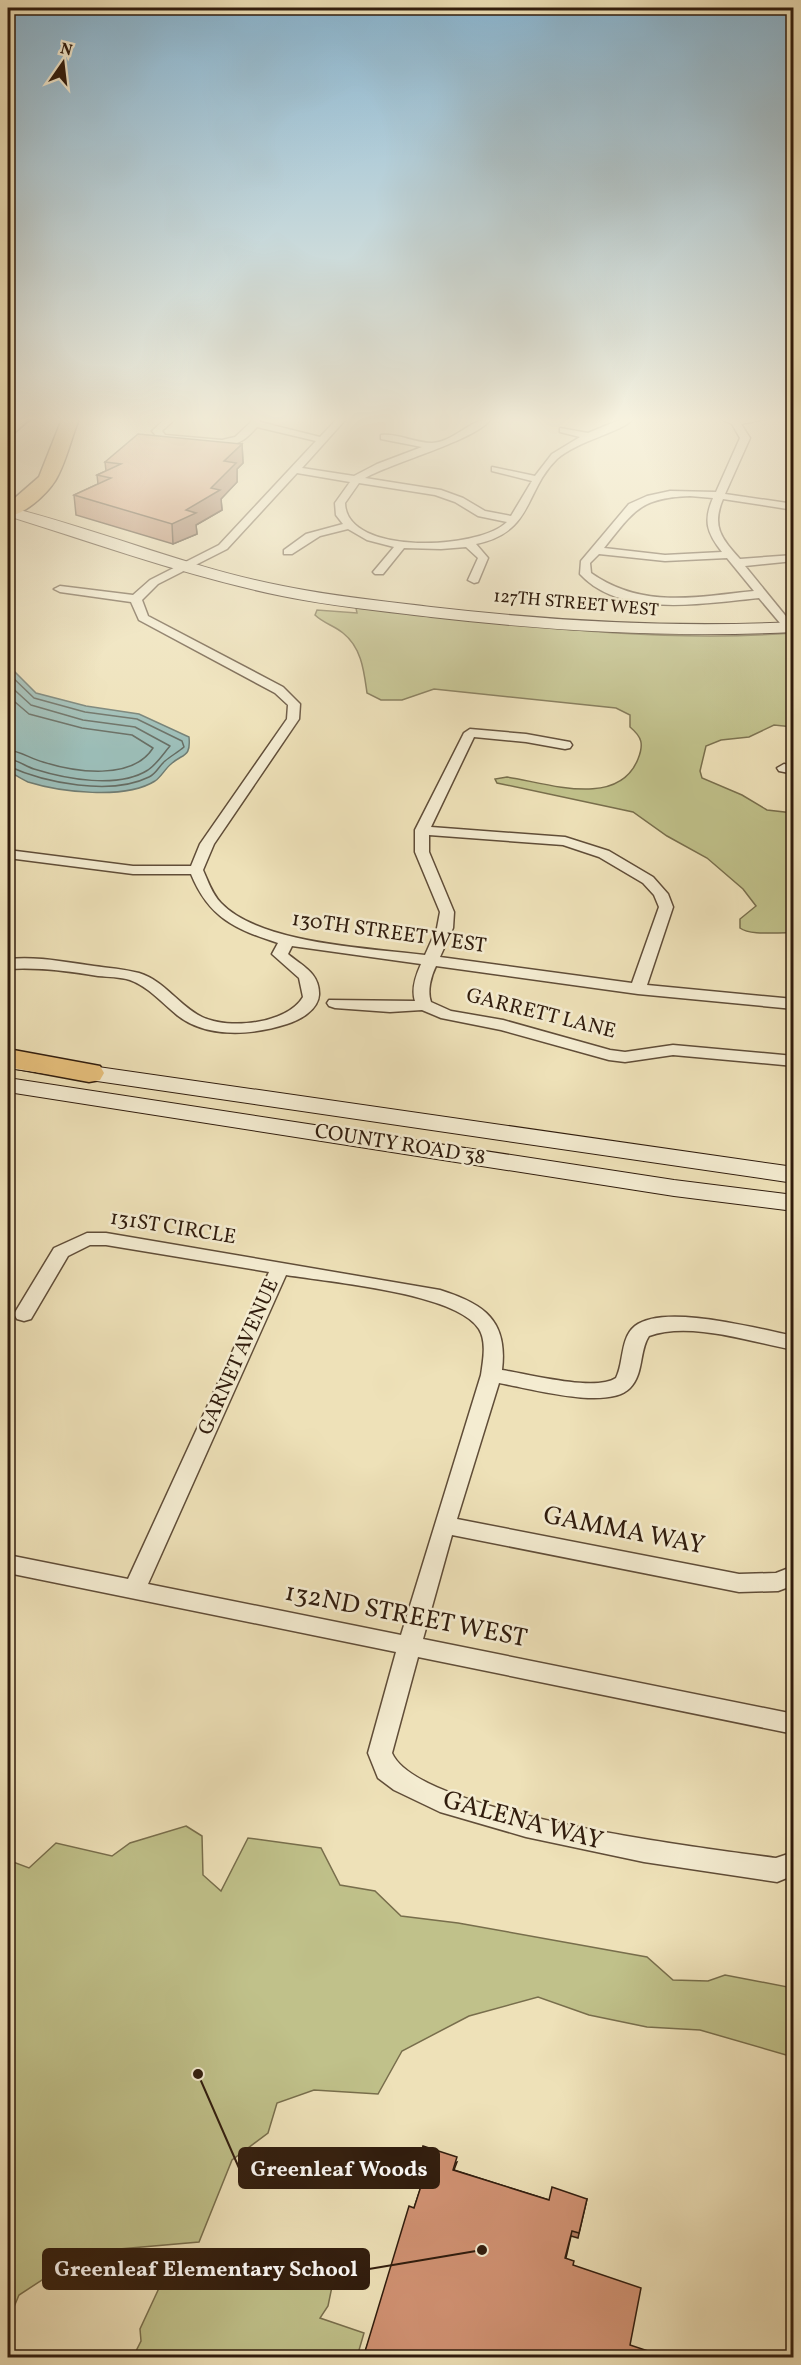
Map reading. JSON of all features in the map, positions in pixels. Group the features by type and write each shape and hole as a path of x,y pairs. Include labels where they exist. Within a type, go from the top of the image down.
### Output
{"highway":[{"path":"8,1059 89,1073"}],"main road":[{"name":"127TH STREET WEST","path":"66,529 186,567 281,591 396,608 647,631 719,632 791,627"},
{"name":"COUNTY ROAD 38","path":"89,1073 686,1162 794,1175"},
{"name":"COUNTY ROAD 38","path":"8,1085 674,1188 794,1203"}],"street":[{"path":"136,599 154,582 223,547 239,529"},
{"path":"288,552 303,538 324,529"},
{"path":"356,529 372,538 401,545 435,547 469,544 499,534 504,529"},
{"path":"614,529 585,563 586,574 597,585 619,594 669,601 762,594"},
{"path":"714,529 718,540 733,559 791,627"},
{"path":"469,544 483,558 474,580"},
{"path":"379,572 401,545"},
{"path":"596,550 665,558 794,558"},
{"path":"60,589 136,599"},
{"path":"8,854 133,870 196,870 207,844 293,719 294,704 279,690 143,618 136,599"},
{"path":"335,1003 381,1008 424,1005 421,997 424,975 428,961 445,928 447,912 422,852 422,830 470,734 526,738 565,746"},
{"path":"422,830 473,836 534,837 565,841 604,854 648,880 662,894 666,907 639,989"},
{"name":"130TH STREET WEST","path":"196,870 209,898 231,918 256,931 287,941 639,989 794,1004"},
{"path":"8,964 33,963 138,978 197,1020 228,1028 249,1028 284,1021 308,1001 311,988 306,973 280,954 287,941"},
{"name":"GARRETT LANE","path":"424,1005 447,1015 503,1025 609,1055 625,1057 673,1050 794,1061"},
{"name":"131ST CIRCLE","path":"24,1314 61,1252 87,1239 106,1239 280,1268"},
{"name":"GARNET AVENUE","path":"134,1590 280,1268 425,1292 458,1303 472,1311 491,1333 494,1356 491,1375 444,1525 410,1646"},
{"path":"491,1375 605,1392 623,1383 628,1376 637,1338 642,1331 664,1323 706,1326 794,1342"},
{"name":"GAMMA WAY","path":"444,1525 739,1583 777,1582 794,1575"},
{"name":"132ND STREET WEST","path":"8,1564 794,1724"},
{"name":"GALENA WAY","path":"410,1646 380,1753 387,1770 403,1782 440,1802 526,1826 644,1851 777,1870 794,1863"}],"green space":[{"path":"356,608 629,634 738,636 793,633 793,727 774,725 749,737 721,740 706,746 700,771 702,778 742,795 767,810 793,813 793,933 758,933 740,928 740,919 756,906 743,889 707,858 667,836 633,812 497,783 495,779 507,777 580,789 615,784 628,774 638,759 641,749 641,741 630,727 630,715 616,708 434,689 402,700 381,700 367,693 361,661 349,639 315,615 317,610 357,613"},
{"path":"186,1826 202,1836 203,1875 221,1891 248,1838 321,1848 340,1885 375,1891 401,1916 458,1923 647,1957 673,1980 708,1981 725,1975 793,1988 793,2057 700,2030 647,2027 589,2015 538,1997 469,2016 402,2051 378,2094 314,2090 277,2103 268,2133 232,2160 199,2242 85,2252 19,2295 8,2321 8,1860 29,1868 56,1843 112,1856 130,1843"},
{"path":"264,2249 273,2254 289,2249 335,2272 328,2306 320,2318 364,2333 357,2357 133,2357 141,2341 140,2329 160,2286 203,2261 213,2265 224,2257 246,2267"}],"water":[{"path":"8,665 36,693 86,706 139,714 189,737 189,749 155,781 127,791 74,791 25,781 8,771"}],"building":[{"path":"423,2146 457,2157 453,2170 549,2200 552,2187 587,2199 579,2233 572,2231 565,2258 574,2261 573,2265 641,2288 630,2345 669,2358 363,2358 409,2206 414,2208 422,2183 413,2180"}],"place":[{"name":"Greenleaf Woods","path":"198,2074"},
{"name":"Greenleaf Elementary School","path":"482,2250"}]}
